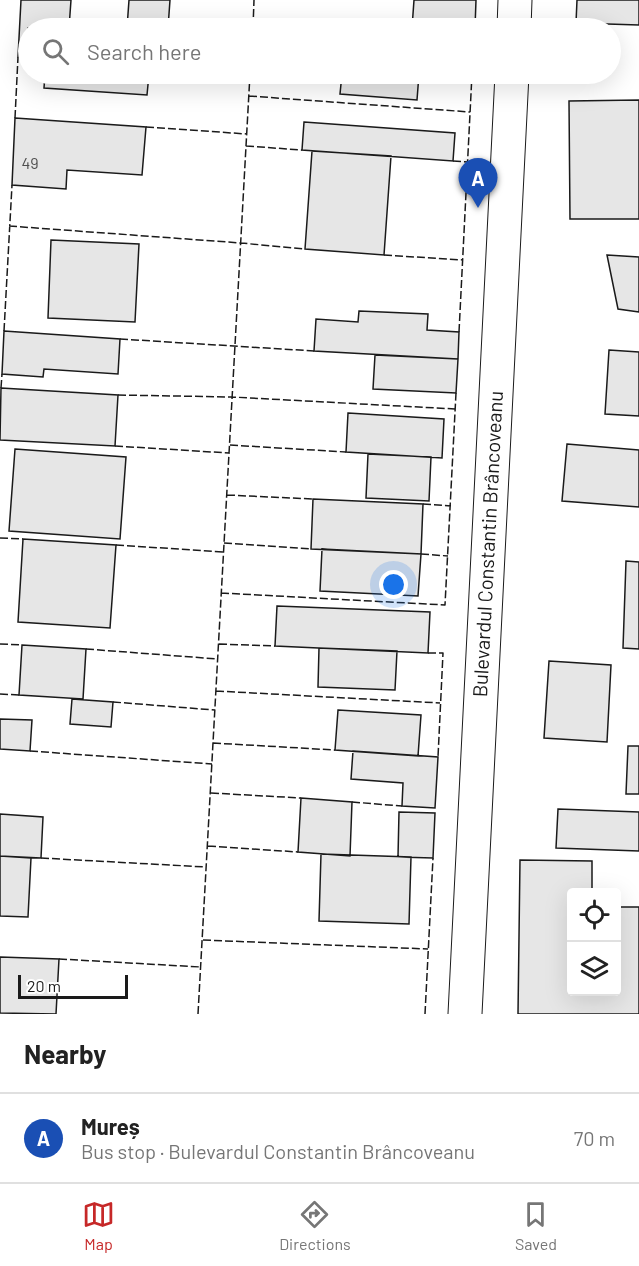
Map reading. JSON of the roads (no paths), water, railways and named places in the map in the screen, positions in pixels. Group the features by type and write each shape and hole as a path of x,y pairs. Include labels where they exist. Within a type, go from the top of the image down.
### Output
{"main road":[{"path":"514,18 515,0"},
{"name":"Bulevardul Constantin Brâncoveanu","path":"465,1014 512,84"}],"place":[{"name":"Mureș","path":"478,208"}]}
